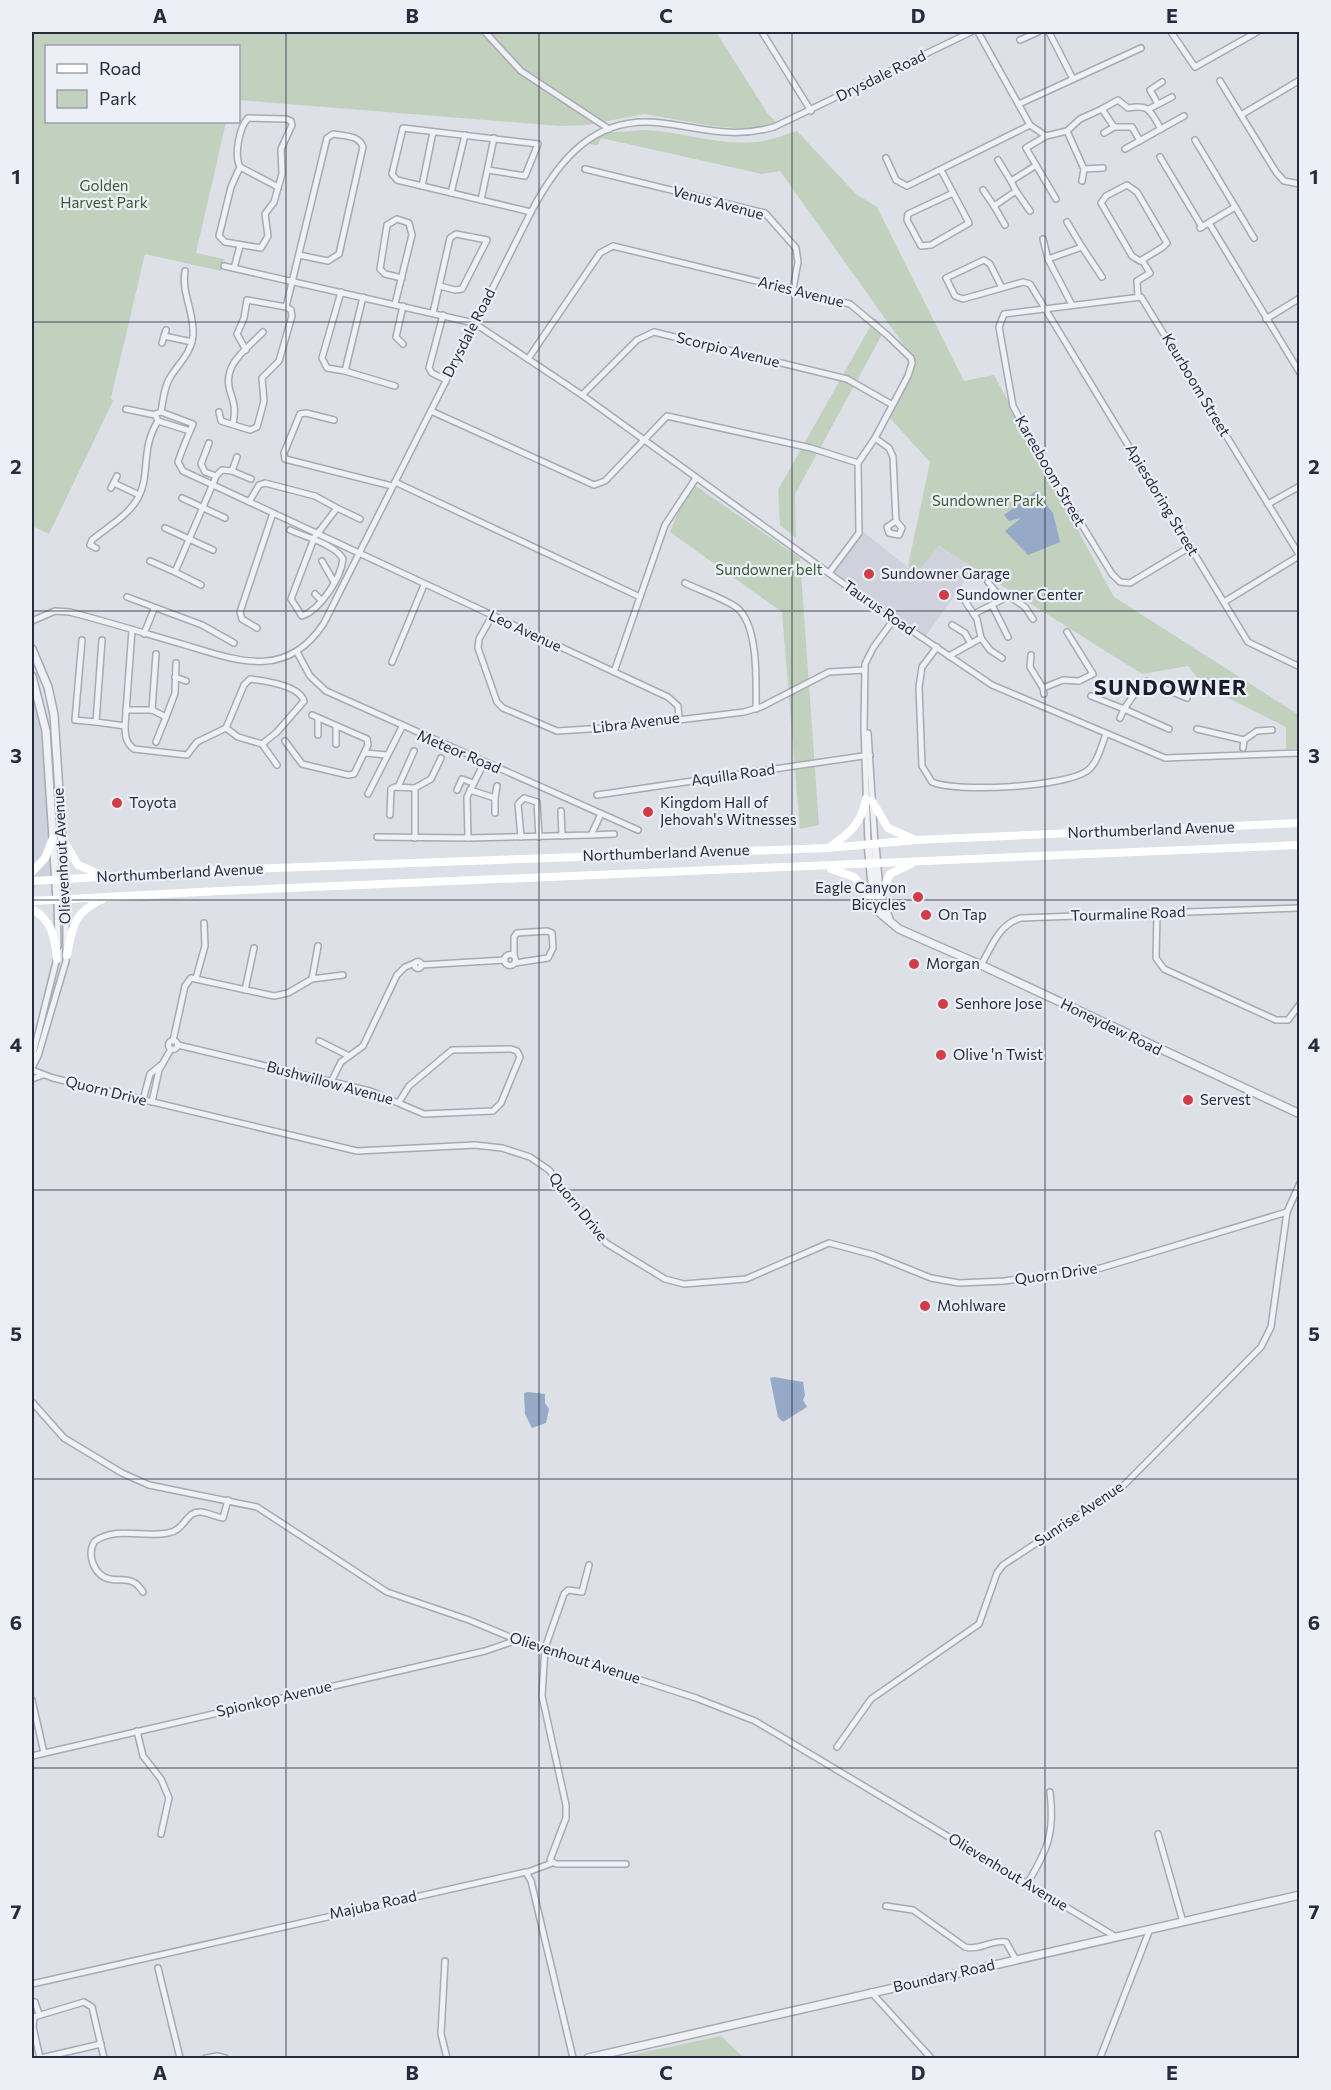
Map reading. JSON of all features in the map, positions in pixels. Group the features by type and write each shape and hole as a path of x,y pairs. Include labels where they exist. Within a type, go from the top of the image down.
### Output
{"main road":[{"path":"869,800 888,828 916,840"},
{"path":"828,848 857,827 869,800"},
{"name":"Northumberland Avenue","path":"32,881 113,875 828,848 916,840 1299,823"},
{"path":"32,872 45,858 57,838 78,865 92,873 113,875"},
{"name":"Northumberland Avenue","path":"32,901 1299,845"},
{"path":"822,867 854,877 876,898 890,874 918,861"},
{"path":"67,955 72,926 77,916 90,905 107,897"},
{"path":"32,909 51,926 56,940 57,959"}],"street":[{"path":"484,32 521,72 609,129"},
{"path":"762,32 811,111"},
{"name":"Drysdale Road","path":"297,652 310,641 324,623 531,212 550,177 566,156 581,144 609,129 648,122 713,133 753,133 811,111 971,32"},
{"path":"978,32 1030,125 1046,136"},
{"path":"1020,40 1038,32"},
{"path":"1049,32 1073,79"},
{"path":"1171,32 1195,67 1257,32"},
{"path":"1019,104 1141,48"},
{"path":"1241,115 1299,80"},
{"path":"1220,81 1280,178 1289,184 1299,184"},
{"path":"1158,104 1150,90 1162,82"},
{"path":"1149,109 1172,97"},
{"path":"1056,199 1025,148 1046,136 1067,131 1080,119 1120,100 1128,108 1139,105 1149,109 1161,129"},
{"path":"1102,109 1114,128"},
{"path":"1125,149 1184,116"},
{"path":"240,167 231,187 219,236 225,242 259,248 264,245 268,229 264,215 274,201 282,174 281,149 292,129 291,121 245,120 236,156 240,167 278,187"},
{"path":"886,158 902,186 911,185 1030,125"},
{"path":"1104,133 1114,128 1132,127 1140,141"},
{"path":"488,170 525,176 538,149 535,142 403,128 393,172 395,180 531,212"},
{"path":"1067,131 1084,168 1082,180"},
{"path":"422,186 433,132"},
{"path":"286,306 327,138 333,134 355,138 361,142 363,147 339,254 328,261 299,255"},
{"path":"452,193 465,135"},
{"path":"481,200 494,138"},
{"path":"1195,141 1254,238"},
{"path":"1160,157 1201,228 1235,207"},
{"path":"998,160 1030,211"},
{"path":"1011,181 1035,166"},
{"path":"1084,168 1103,168"},
{"name":"Venus Avenue","path":"585,169 765,213 796,248 798,262 793,289"},
{"path":"941,170 967,218 968,225 931,244 921,246 908,222 908,214 953,193"},
{"path":"1127,185 1134,188 1167,243 1143,260 1138,261 1132,256 1101,205 1103,198 1127,185"},
{"path":"982,190 1005,225"},
{"path":"994,206 1016,191"},
{"path":"395,304 402,278 413,230 407,222 397,219 387,225 380,269 385,274 402,278"},
{"path":"1067,222 1102,277"},
{"path":"1209,223 1299,373"},
{"path":"433,313 450,238 456,234 487,240 462,289 455,290 440,286"},
{"path":"1043,239 1048,259 1072,305"},
{"path":"234,268 240,246"},
{"name":"Aries Avenue","path":"528,359 600,254 609,247 793,289 856,308 911,358 911,368 858,463"},
{"path":"1048,259 1082,248"},
{"path":"984,260 990,264 1002,288 959,299 945,278 984,260"},
{"path":"1046,309 1138,296 1137,281 1149,273 1143,260"},
{"name":"Taurus Road","path":"224,266 474,323 582,395 894,619 993,685 1151,753 1175,759 1299,753"},
{"path":"91,546 94,539 134,504 140,495 145,475 146,448 170,378 184,360 192,342 193,320 184,288 185,271"},
{"name":"Apiesdoring Street","path":"1002,288 1028,282 1035,290 1252,646 1299,668"},
{"path":"340,292 322,358 327,368 395,386"},
{"name":"Keurboom Street","path":"1138,296 1148,305 1299,556"},
{"path":"345,371 363,297"},
{"path":"1266,319 1299,298"},
{"path":"219,412 221,421 250,430 257,427 264,401 259,376 279,361 292,316 291,310 286,306 247,300 244,318 237,334 246,350"},
{"path":"403,306 396,337 403,344"},
{"name":"Kareeboom Street","path":"1046,309 1008,312 1001,316 999,327 1009,394 1039,455 1116,580 1130,583 1190,547"},
{"path":"443,315 429,368 432,373 446,380"},
{"path":"233,423 235,409 229,386 230,368 263,332"},
{"path":"162,344 165,333 192,342"},
{"name":"Scorpio Avenue","path":"582,395 637,340 654,333 848,379 891,404"},
{"path":"126,409 158,416 193,424 190,431 158,416"},
{"path":"431,411 594,485 605,481 664,417 673,416 811,448 858,463 859,533 829,573"},
{"path":"334,420 305,412 300,414 284,453 285,459 394,484 640,597"},
{"name":"Leo Avenue","path":"190,431 179,466 183,471 614,672 674,702 678,708 679,718"},
{"path":"874,438 892,454 896,521"},
{"path":"209,443 201,466 205,472 216,476"},
{"path":"232,471 237,457"},
{"path":"175,572 216,476 222,470 232,471 251,479"},
{"path":"117,476 112,485 140,495"},
{"path":"614,672 665,525 696,478"},
{"path":"249,502 259,485 265,483 315,496 360,519"},
{"path":"1269,504 1299,486"},
{"path":"182,498 225,518"},
{"path":"291,599 317,533 337,508"},
{"path":"257,628 242,619 240,612 273,513"},
{"path":"165,528 213,550"},
{"path":"287,592 302,616 321,600 334,582 343,562 341,555 290,530"},
{"path":"1224,602 1299,556"},
{"path":"150,561 201,585"},
{"path":"322,561 334,582"},
{"path":"988,582 1002,599"},
{"path":"685,583 735,606 744,618 751,633 756,709"},
{"path":"392,662 424,585"},
{"path":"315,594 321,600"},
{"path":"974,614 1008,596 1013,597 1025,607 1033,619"},
{"path":"127,597 154,609 202,624 234,643"},
{"path":"963,598 974,614 981,638 990,650 1002,658"},
{"path":"992,604 1008,637"},
{"path":"144,634 154,609"},
{"path":"32,621 55,611 66,611 247,663 281,658 297,652"},
{"name":"Libra Avenue","path":"492,616 479,639 478,648 494,697 503,708 557,731 621,727 756,709 829,672 865,670"},
{"path":"876,898 869,800 865,670 873,648 894,619"},
{"path":"952,625 965,633 971,644"},
{"path":"132,630 125,726 127,742 134,749 184,756 197,742 226,728 248,680 299,692 303,698 303,704 262,744"},
{"path":"1031,654 1029,665 1043,691 1063,680 1079,681 1093,674 1067,632"},
{"path":"949,656 981,638"},
{"path":"82,640 75,720 125,726"},
{"path":"96,722 102,640"},
{"path":"937,647 922,667 919,687 922,766 932,782 948,786 1028,785 1081,774 1095,763 1106,734"},
{"name":"Olievenhout Avenue","path":"32,649 48,687 54,714 57,838 55,880 57,959 34,1050 32,1069"},
{"name":"Meteor Road","path":"297,652 310,676 321,688 402,727 639,830"},
{"path":"152,710 156,654"},
{"path":"156,742 174,698 176,663"},
{"name":"Olievenhout Avenue","path":"32,676 46,731 66,899 67,955 63,976 38,1056 34,1060"},
{"path":"175,677 186,681"},
{"path":"1120,718 1142,683 1146,681 1187,698"},
{"path":"1091,696 1169,729"},
{"path":"126,710 152,710 166,717"},
{"path":"285,741 291,756 302,764 348,775 354,774 369,744 367,739 312,715"},
{"path":"318,718 318,735"},
{"path":"336,726 336,744"},
{"path":"368,794 402,727"},
{"path":"226,728 238,737 262,744 277,765"},
{"path":"1197,729 1244,740"},
{"path":"1243,748 1244,740 1257,730 1272,730"},
{"path":"390,815 390,792 398,787 414,751"},
{"path":"365,753 387,755"},
{"name":"Aquilla Road","path":"597,795 868,755"},
{"path":"398,787 414,788 431,779 441,758"},
{"path":"468,838 467,797 484,763"},
{"path":"457,790 465,771"},
{"path":"462,779 473,783"},
{"path":"495,813 497,786"},
{"path":"414,788 415,838"},
{"path":"470,790 495,798"},
{"path":"521,837 518,804 524,798 537,802 539,837"},
{"path":"561,811 562,836"},
{"path":"591,835 601,814"},
{"path":"377,837 468,838 614,834"},
{"name":"Honeydew Road","path":"876,898 880,913 892,924 922,941 981,965 1299,1114"},
{"name":"Tourmaline Road","path":"981,965 1000,931 1015,920 1299,908"},
{"path":"1157,913 1156,958 1164,969 1276,1020 1288,1020 1299,1004"},
{"path":"196,978 204,955 204,923"},
{"path":"505,960 509,965 548,958 553,948 552,933 547,931 517,933 514,937 515,963"},
{"path":"312,979 318,946"},
{"path":"245,990 255,948"},
{"path":"505,960 508,954 513,955"},
{"path":"331,1082 341,1062 363,1046 400,971 418,964 505,960"},
{"path":"152,1102 162,1064 171,1049 169,1044 176,1043 185,986 189,979 196,978 269,996 280,996 312,979 343,975"},
{"path":"319,1041 349,1056"},
{"name":"Bushwillow Avenue","path":"176,1043 331,1082 399,1102 428,1115 493,1111 501,1103 520,1058 516,1051 511,1049 452,1050 409,1086 399,1102"},
{"path":"143,1100 150,1074 162,1064"},
{"name":"Quorn Drive","path":"32,1069 43,1075 357,1151 475,1145 502,1148 530,1158 549,1170 606,1243 665,1279 684,1284 746,1279 830,1243 867,1252 931,1278 959,1283 1004,1281 1101,1268 1287,1212"},
{"path":"32,1079 43,1075"},
{"name":"Sunrise Avenue","path":"837,1747 871,1699 979,1624 997,1573 1003,1565 1123,1486 1261,1347 1271,1327 1287,1212 1299,1183"},
{"name":"Olievenhout Avenue","path":"32,1402 64,1438 134,1480 263,1509 379,1589 469,1620 517,1641 545,1648 696,1698 755,1721 1116,1937"},
{"path":"144,1592 134,1582 110,1580 99,1573 92,1560 91,1549 95,1541 116,1533 172,1532 180,1529 189,1516 196,1512 223,1518 228,1500"},
{"path":"589,1565 582,1592 568,1590 564,1594 545,1648 543,1705 566,1811 564,1824 550,1858 552,1863 626,1864"},
{"name":"Spionkop Avenue","path":"32,1756 485,1651 517,1641"},
{"path":"32,1700 44,1753"},
{"path":"138,1731 143,1756 161,1779 169,1798 161,1834"},
{"path":"1027,1884 1050,1840 1053,1815 1050,1792"},
{"path":"1158,1834 1183,1922"},
{"name":"Majuba Road","path":"32,1984 320,1917 528,1872 552,1863"},
{"path":"528,1872 573,2058"},
{"name":"Boundary Road","path":"588,2058 1299,1895"},
{"path":"886,1906 913,1910 965,1947 972,1949 996,1942 1006,1942 1016,1960"},
{"path":"1100,2058 1150,1929"},
{"path":"445,1961 441,2034 447,2058"},
{"path":"158,1968 180,2058"},
{"path":"871,1992 931,2058"},
{"path":"35,2002 39,2014"},
{"path":"101,2044 40,2058 32,2022 39,2014 88,2003 93,2010 101,2044 104,2058"},
{"path":"206,2058 217,2056 225,2058"}],"shaded area":[{"path":"861,530 916,574 938,546 974,568 925,637 831,569"},
{"path":"32,692 41,719 52,875 32,890"}],"green space":[{"name":"Golden Harvest Park","path":"32,32 716,32 768,114 777,123 754,130 713,126 644,114 588,125 559,126 240,100 240,45 45,45 45,123 226,123 196,253 224,259 221,271 145,254 111,398 113,401 49,534 32,526"},
{"name":"Sundowner Park","path":"644,130 742,143 766,140 797,131 856,194 877,207 964,381 994,375 1114,597 1299,715 1299,748 1286,749 1286,727 1204,686 1188,666 1142,674 939,546 916,574 908,566 930,462 888,416 916,362 780,171 762,174 601,138 598,145 586,144 603,133"},
{"path":"875,318 885,329 795,494 796,538 780,525 778,490"},
{"name":"Sundowner belt","path":"690,482 800,558 819,825 800,829 782,612 670,532"},
{"path":"721,2036 744,2058 617,2058"}],"water":[{"path":"1036,491 1053,513 1060,542 1028,555 1005,531 1021,518 1009,521 1004,515"},
{"path":"770,1378 803,1382 805,1395 803,1400 807,1407 783,1422 778,1417"},
{"path":"524,1393 545,1394 545,1403 549,1409 546,1423 532,1428 525,1414"}],"place":[{"name":"Sundowner Garage","path":"869,574"},
{"name":"Sundowner Center","path":"944,595"},
{"name":"Toyota","path":"117,803"},
{"name":"Kingdom Hall of Jehovah's Witnesses","path":"648,812"},
{"name":"Eagle Canyon Bicycles","path":"918,897"},
{"name":"On Tap","path":"926,915"},
{"name":"Morgan","path":"914,964"},
{"name":"Senhore Jose","path":"943,1004"},
{"name":"Olive 'n Twist","path":"941,1055"},
{"name":"Servest","path":"1188,1100"},
{"name":"Mohlware","path":"925,1306"}],"district":[{"name":"SUNDOWNER","path":"1171,688"}]}
